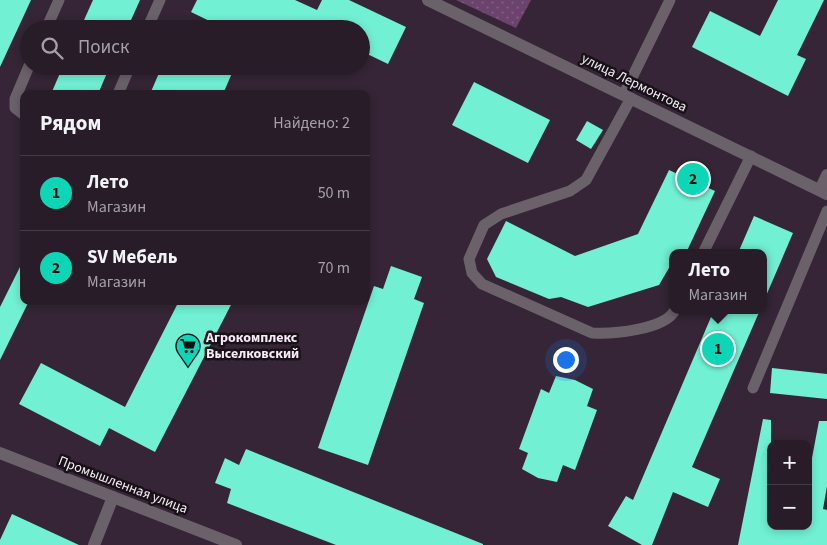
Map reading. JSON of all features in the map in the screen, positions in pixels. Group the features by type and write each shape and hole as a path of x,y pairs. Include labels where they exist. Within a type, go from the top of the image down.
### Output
{"street":[{"name":"улица Лермонтова","path":"428,0 823,192"},
{"path":"823,192 827,175"},
{"name":"Промышленная улица","path":"0,453 236,545"},
{"path":"94,545 113,497"}],"lane":[{"path":"50,20 59,0"},
{"path":"151,20 160,0"},
{"path":"670,0 628,96 586,180 570,191 502,214 484,225 469,259 472,273 482,284 592,333 610,334 660,324 673,314"},
{"path":"20,112 15,108 15,99 26,75"},
{"path":"120,90 126,75"},
{"path":"705,249 751,156"},
{"path":"753,388 827,211"}],"shaded area":[{"path":"456,0 531,0 516,28"}],"building":[{"path":"0,0 31,0 22,20 20,20 0,67"},
{"path":"93,0 140,0 131,20 84,20"},
{"path":"197,0 295,0 317,10 322,0 349,0 406,27 388,64 370,55 370,20 207,20 191,12"},
{"path":"778,0 824,0 797,55 806,59 788,96 692,47 710,11 760,36"},
{"path":"59,75 106,75 100,90 53,90"},
{"path":"158,75 231,75 225,90 152,90"},
{"path":"474,82 550,120 528,163 452,125"},
{"path":"587,121 603,130 591,149 576,140"},
{"path":"669,170 715,191 688,249 669,249 669,268 659,285 588,307 561,297 549,299 496,277 487,259 506,221 575,256 638,234"},
{"path":"754,216 793,233 767,294 767,249 740,249"},
{"path":"391,266 422,277 414,299 424,303 368,465 318,448 367,305 370,305 370,298 374,286 383,289"},
{"path":"20,267 20,305 27,305 0,360 0,307"},
{"path":"177,305 231,305 155,452 109,428 100,446 19,404 41,363 125,407"},
{"path":"712,314 758,314 692,467 720,479 708,507 673,492 652,545 642,545 608,526 626,496 633,500"},
{"path":"772,368 827,374 827,399 770,393"},
{"path":"556,376 575,380 593,389 587,406 597,410 575,470 563,465 557,482 538,478 522,469 528,453 519,449 541,389 549,393"},
{"path":"763,419 771,420 771,440 767,440 767,530 812,530 812,458 819,421 827,421 827,486 823,509 827,510 827,545 738,545"},
{"path":"246,449 483,545 336,545 227,503 231,489 215,483 225,458 239,465"},
{"path":"12,514 79,545 0,545 0,540"}],"place":[{"name":"SV Мебель","path":"693,179"},
{"name":"Лето","path":"718,349"},
{"name":"Агрокомплекс Выселковский","path":"188,367"}]}
